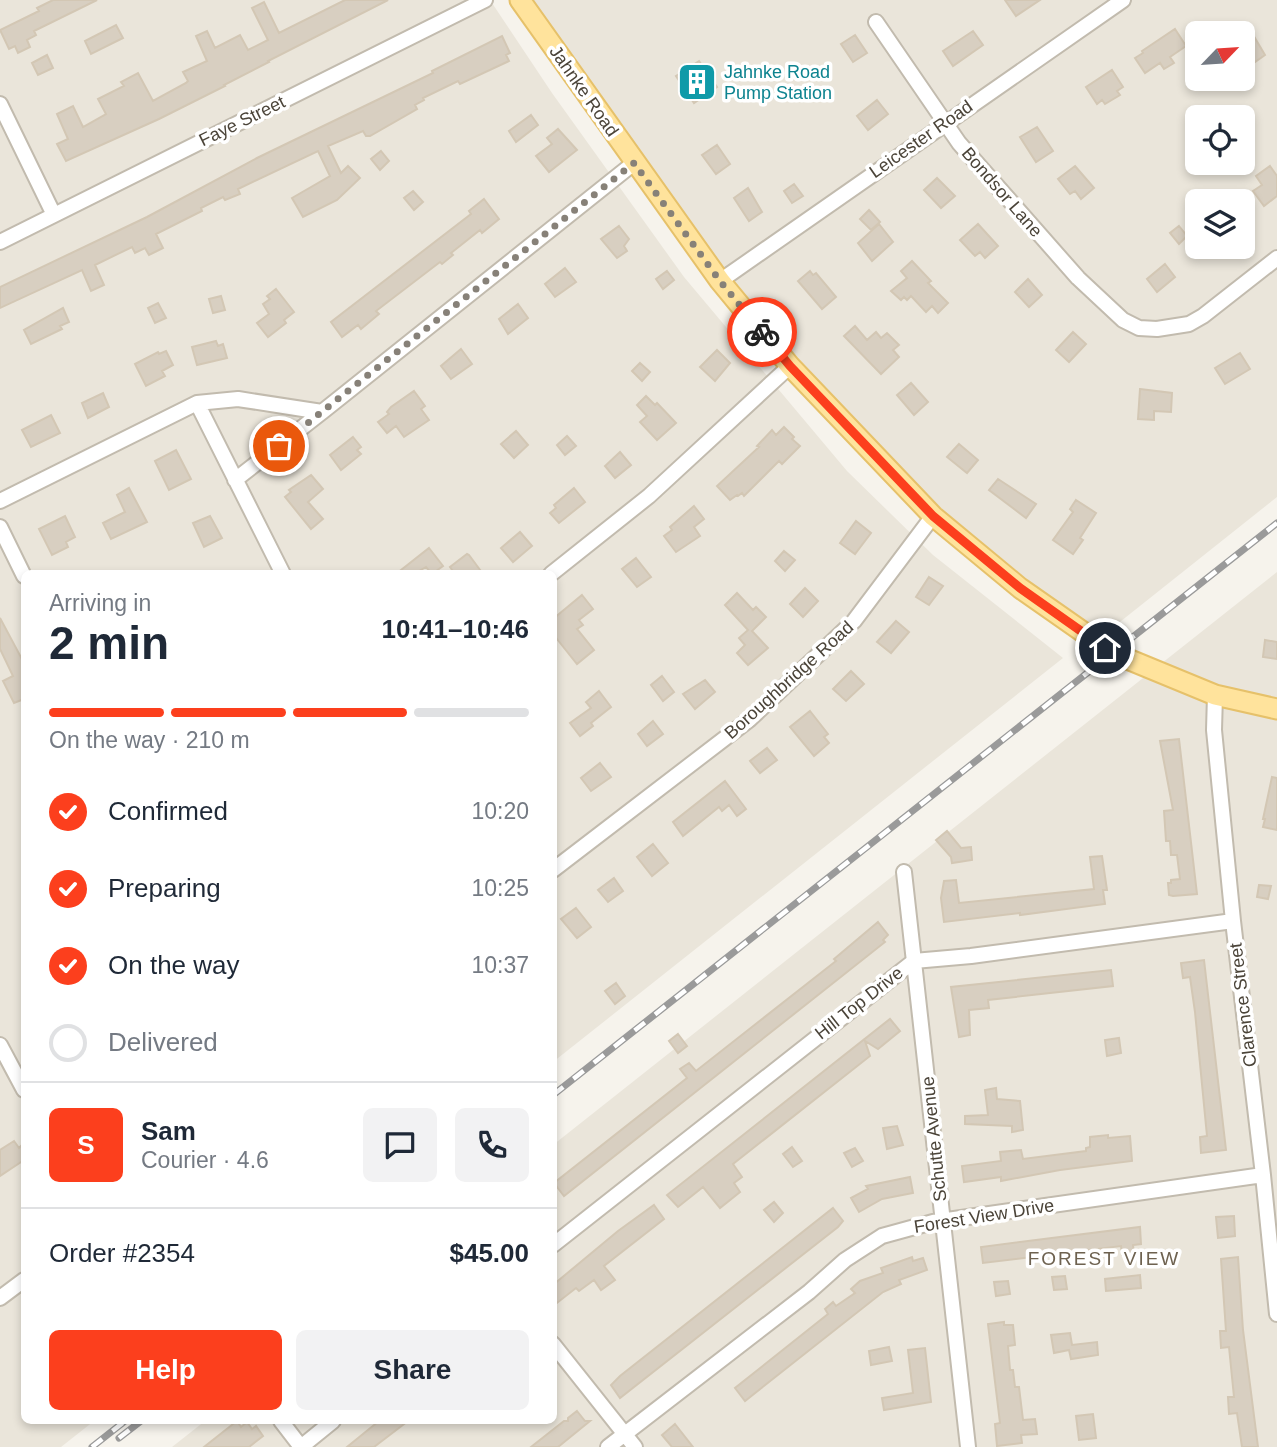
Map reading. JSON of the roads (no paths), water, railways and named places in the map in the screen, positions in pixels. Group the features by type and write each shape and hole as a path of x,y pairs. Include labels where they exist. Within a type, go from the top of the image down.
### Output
{"main road":[{"name":"Jahnke Road","path":"520,0 720,281 790,366 933,516 1020,588 1113,653 1215,695 1277,709"}],"street":[{"name":"Faye Street","path":"0,242 485,0"},
{"name":"Leicester Road","path":"720,281 1123,0"},
{"name":"Bondsor Lane","path":"876,22 960,143 1078,278 1123,320 1139,328 1157,329 1173,328 1196,320 1277,258"},
{"path":"0,104 54,215"},
{"path":"235,480 634,163"},
{"path":"556,570 649,496 790,366"},
{"path":"0,501 197,403 238,399 322,412"},
{"path":"197,403 281,570"},
{"name":"Boroughbridge Road","path":"557,867 750,719 855,621 933,516"},
{"path":"0,527 21,570"},
{"name":"Clarence Street","path":"1215,695 1214,730 1233,921 1277,1314"},
{"name":"Schutte Avenue","path":"904,872 968,1447"},
{"name":"Hill Top Drive","path":"557,1242 914,961 971,956 1233,921"},
{"path":"0,1045 21,1084"},
{"name":"Forest View Drive","path":"608,1447 809,1292 845,1260 882,1236 943,1220 1263,1175"},
{"path":"0,1298 21,1282"},
{"path":"557,1349 635,1447"},
{"path":"283,1424 301,1447 329,1424"}],"railway":[{"path":"557,1092 1277,523"},
{"path":"92,1447 121,1424"},
{"path":"119,1438 137,1424"}],"place":[{"name":"Jahnke Road Pump Station","path":"697,82"}],"district":[{"name":"FOREST VIEW","path":"1104,1258"}]}
